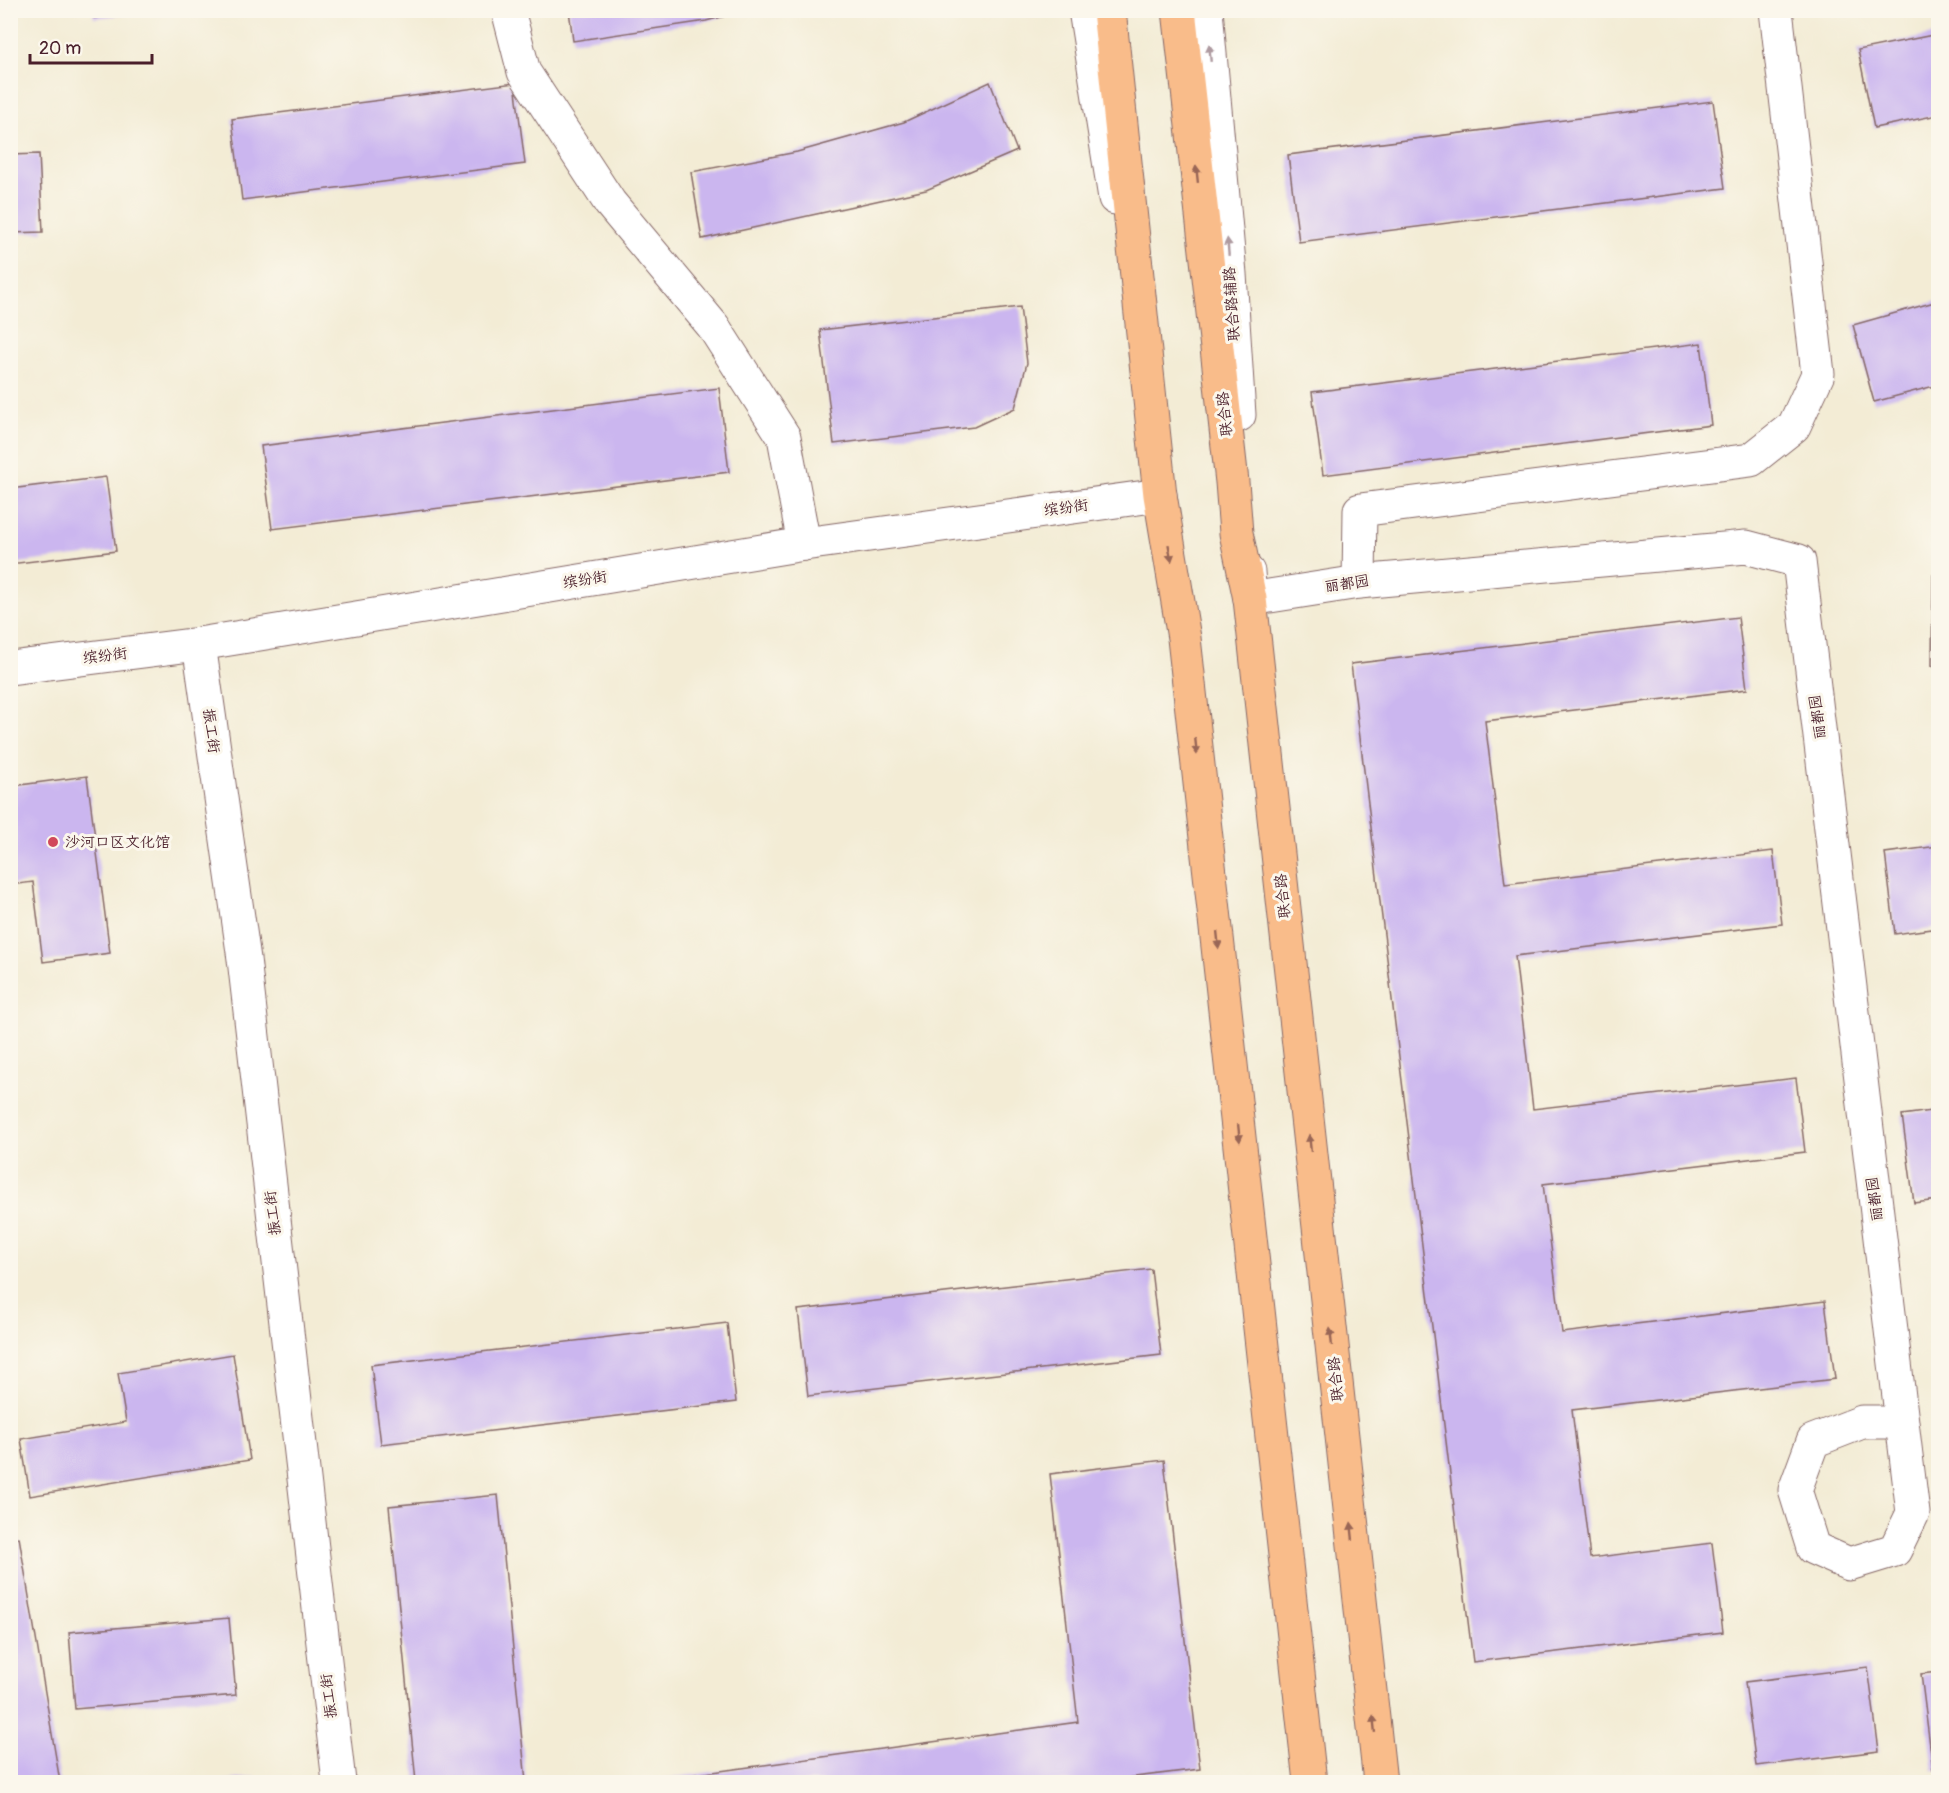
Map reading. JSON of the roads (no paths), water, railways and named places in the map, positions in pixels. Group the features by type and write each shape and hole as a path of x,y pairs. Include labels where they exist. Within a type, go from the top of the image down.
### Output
{"main road":[{"path":"1109,10 1160,495 1185,638 1310,1782"},
{"name":"联合路","path":"1179,10 1233,482 1236,533 1250,599 1380,1782"}],"street":[{"path":"508,10 524,72 610,203 712,326 784,437 804,544"},
{"path":"1084,10 1156,459"},
{"name":"联合路辅路","path":"1206,10 1230,274 1250,599"},
{"path":"1359,582 1360,510 1751,460 1794,426 1818,374 1776,10"},
{"name":"缤纷街","path":"10,668 199,644 804,544 1160,495"},
{"name":"丽都园","path":"1250,599 1359,582 1746,547 1799,561 1913,1513 1895,1550 1850,1564 1813,1548 1795,1490 1813,1441 1862,1422 1902,1422"},
{"name":"振工街","path":"199,644 244,959 339,1782"}],"place":[{"name":"沙河口区文化馆","path":"53,842"}]}
